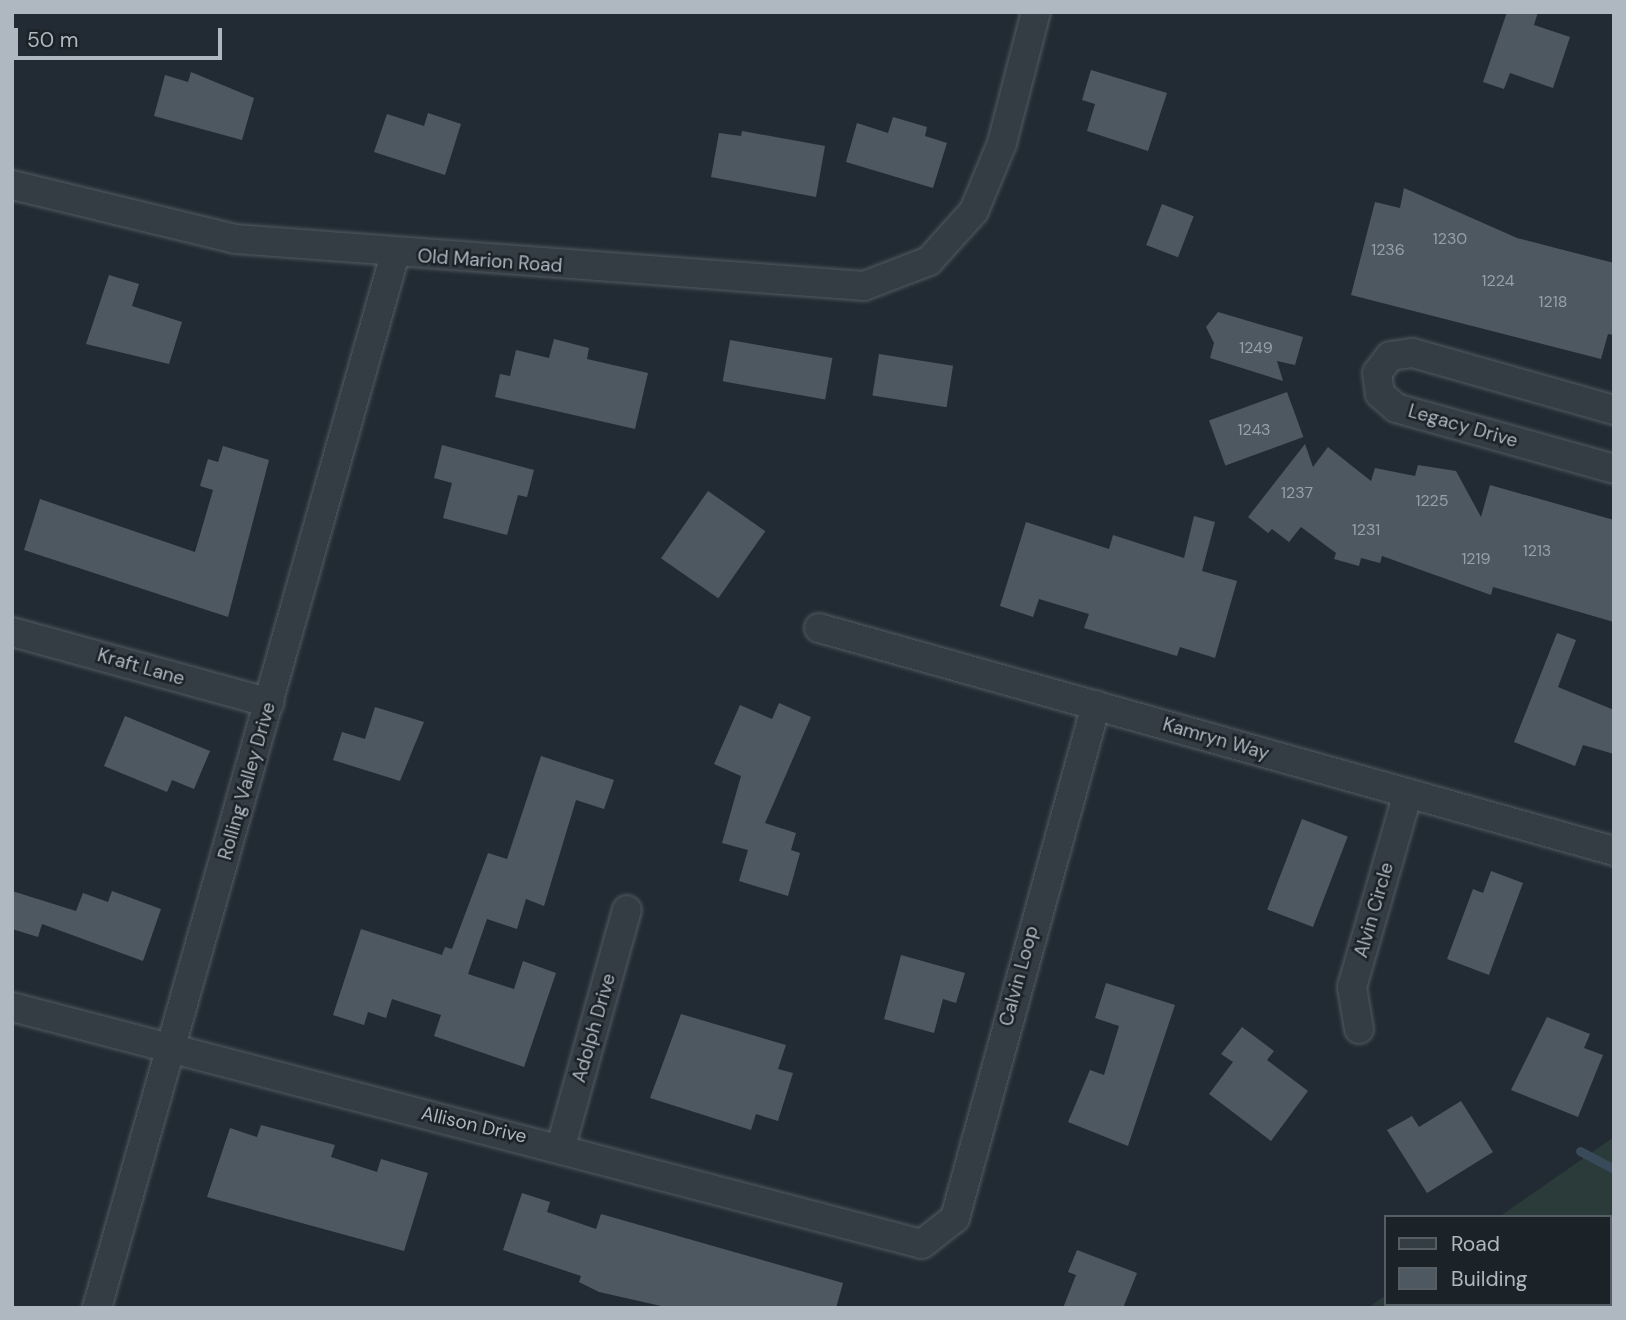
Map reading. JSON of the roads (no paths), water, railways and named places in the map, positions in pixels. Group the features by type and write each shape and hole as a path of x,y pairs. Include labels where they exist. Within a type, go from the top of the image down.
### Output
{"street":[{"name":"Old Marion Road","path":"12,185 234,239 395,254 863,286 910,272 958,234 993,169 1036,12"},
{"name":"Rolling Valley Drive","path":"97,1308 395,254"},
{"name":"Legacy Drive","path":"1614,410 1412,353 1390,356 1377,373 1380,394 1396,408 1614,469"},
{"name":"Kamryn Way","path":"819,628 1614,851"},
{"name":"Kraft Lane","path":"12,632 269,703"},
{"name":"Calvin Loop","path":"933,1240 958,1208 1096,705"},
{"name":"Alvin Circle","path":"1359,1029 1352,987 1408,793"},
{"name":"Adolph Drive","path":"561,1146 627,909"},
{"name":"Allison Drive","path":"12,1007 170,1052 561,1146 893,1241 933,1240"}],"waterway":[{"path":"1580,1151 1614,1169"}]}
